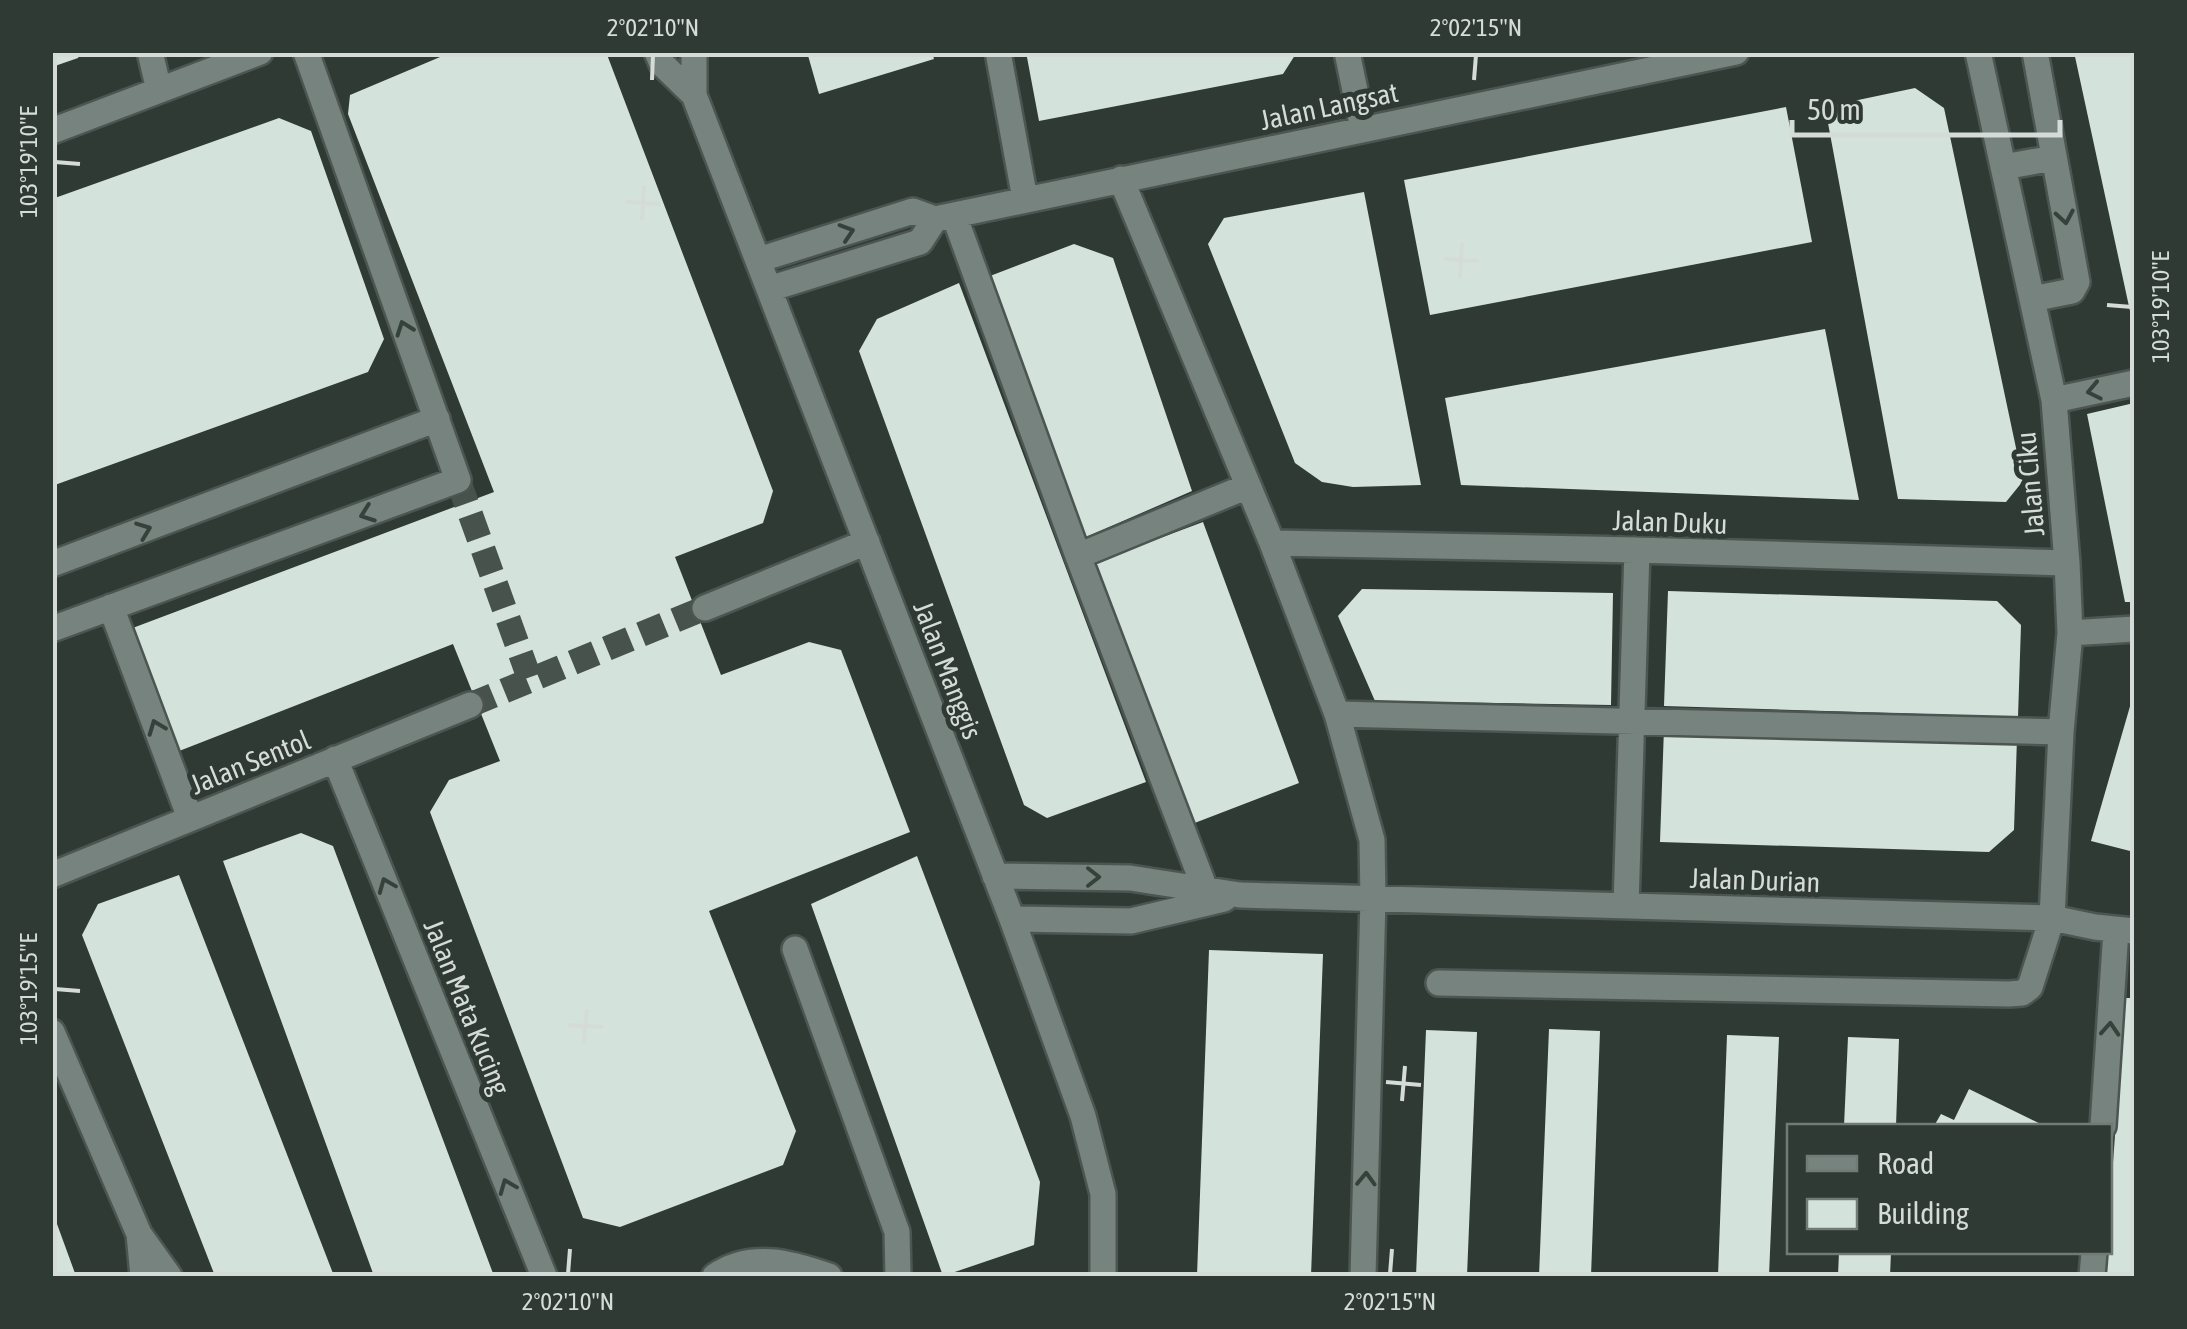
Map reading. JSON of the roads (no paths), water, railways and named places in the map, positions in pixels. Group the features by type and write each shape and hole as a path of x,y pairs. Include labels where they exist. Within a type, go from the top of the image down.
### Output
{"street":[{"path":"150,52 159,90"},
{"path":"52,131 260,52"},
{"path":"52,629 458,480 306,52"},
{"path":"657,52 662,64 694,95"},
{"path":"694,52 694,95"},
{"path":"998,52 1025,199"},
{"path":"1347,52 1363,129"},
{"name":"Jalan Langsat","path":"758,260 913,211 944,217 1736,52"},
{"name":"Jalan Ciku","path":"1439,983 2009,994 2022,993 2030,987 2052,918 2070,633 2067,562 2054,400 1978,52"},
{"path":"2032,298 2072,291 2076,282 2035,52"},
{"name":"Jalan Manggis","path":"694,95 996,876 1084,1116 1104,1194 1104,1276"},
{"path":"2003,167 2054,158"},
{"path":"1120,180 1272,543 1336,714 1372,840 1363,1276"},
{"path":"944,217 1205,890"},
{"name":"Jalan Langsat","path":"769,289 920,242 944,217"},
{"path":"2054,400 2134,383"},
{"path":"52,564 437,419"},
{"path":"1078,556 1248,486"},
{"path":"705,608 867,542"},
{"name":"Jalan Duku","path":"1272,543 2067,562"},
{"path":"1626,906 1637,550"},
{"path":"111,608 190,818"},
{"path":"2070,633 2134,629"},
{"name":"Jalan Sentol","path":"52,875 470,704"},
{"path":"1336,714 2061,732"},
{"name":"Jalan Mata Kucing","path":"335,760 544,1276"},
{"name":"Jalan Durian","path":"996,876 1130,878 1240,895 2052,918 2126,931"},
{"name":"Jalan Durian","path":"1012,919 1132,920 1240,895"},
{"path":"2103,1124 2126,931"},
{"path":"795,950 896,1232 898,1276"},
{"path":"52,1032 62,1083 139,1234 169,1276"},
{"path":"139,1234 144,1276"},
{"path":"715,1276 759,1260 798,1265 829,1276"}],"tunnel":[{"path":"458,480 530,680"},
{"path":"470,705 705,608"}]}
